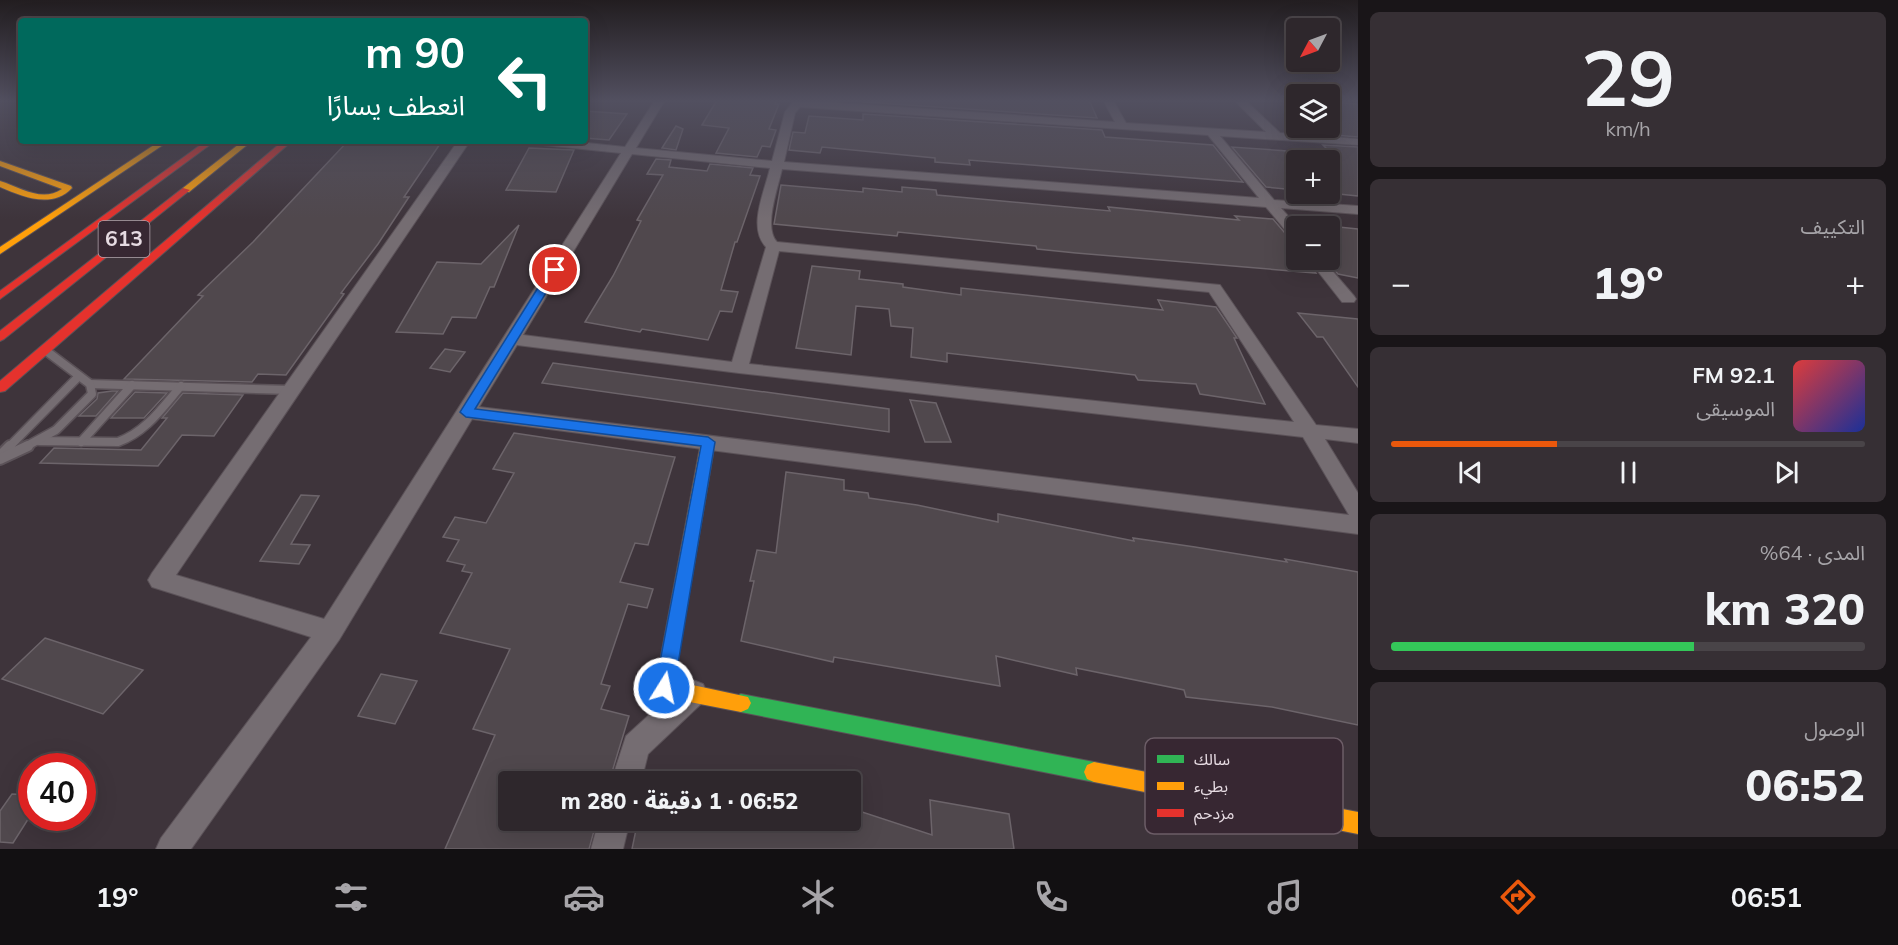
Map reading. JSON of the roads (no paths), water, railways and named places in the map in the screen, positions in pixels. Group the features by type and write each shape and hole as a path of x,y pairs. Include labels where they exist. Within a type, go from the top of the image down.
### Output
{"main road":[{"name":"613","path":"0,251 160,144"},
{"path":"120,190 194,144"},
{"name":"613","path":"0,296 207,144"},
{"name":"613","path":"0,337 244,144"},
{"path":"0,388 284,144"},
{"path":"0,163 68,188 58,195 43,198 0,184"},
{"path":"708,442 664,688 1145,781"},
{"path":"1343,820 1358,823"}],"street":[{"path":"172,849 330,632 469,416 512,339 636,140"},
{"path":"783,140 763,224 767,240 773,246 1214,288 1310,431 1358,511"},
{"path":"1218,140 1286,221"},
{"path":"1319,140 1358,142"},
{"path":"330,632 160,580 462,144"},
{"path":"569,144 777,165 1358,210"},
{"path":"739,368 773,246"},
{"path":"1324,270 1348,299"},
{"path":"512,339 739,368 1358,436"},
{"path":"469,416 708,442 1358,525"},
{"path":"629,771 636,746 693,693"},
{"path":"607,849 612,831"}],"lane":[{"path":"44,350 90,384 291,390"},
{"path":"0,458 79,376"},
{"path":"0,458 39,441 56,430 92,394 90,384"},
{"path":"81,442 132,385"},
{"path":"39,441 118,442 139,434 181,386"}]}
